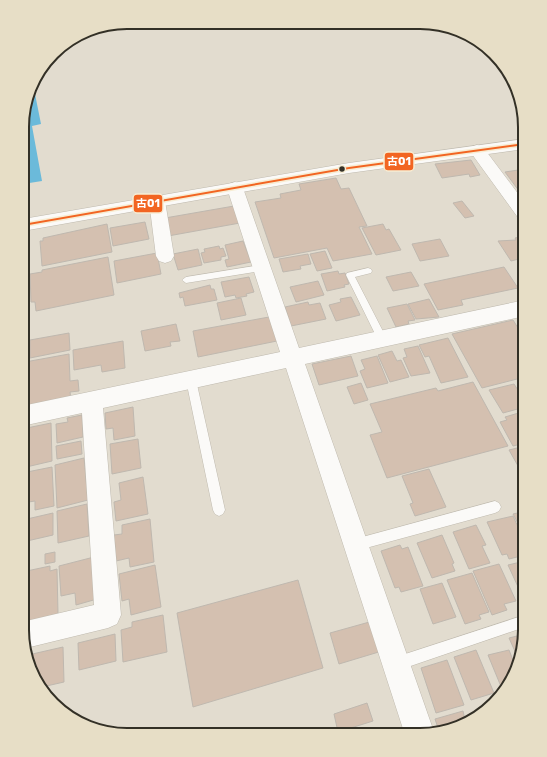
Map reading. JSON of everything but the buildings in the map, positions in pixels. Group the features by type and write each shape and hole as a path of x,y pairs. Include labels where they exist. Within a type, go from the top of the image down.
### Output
{"main road":[{"path":"29,224 349,168 518,145"}],"street":[{"path":"477,150 518,206"},
{"path":"235,188 418,728"},
{"path":"157,201 165,256"},
{"path":"29,414 518,310"},
{"path":"29,634 108,615 92,401"}],"lane":[{"path":"186,280 261,268"},
{"path":"368,271 350,275 382,339"},
{"path":"191,380 219,510"},
{"path":"355,545 495,507"},
{"path":"396,664 518,622"}],"water":[{"path":"35,93 41,124 32,126 42,181 29,183 29,127 32,101"}],"transit line":[{"name":"古01","path":"29,224 349,168 518,145"}]}
